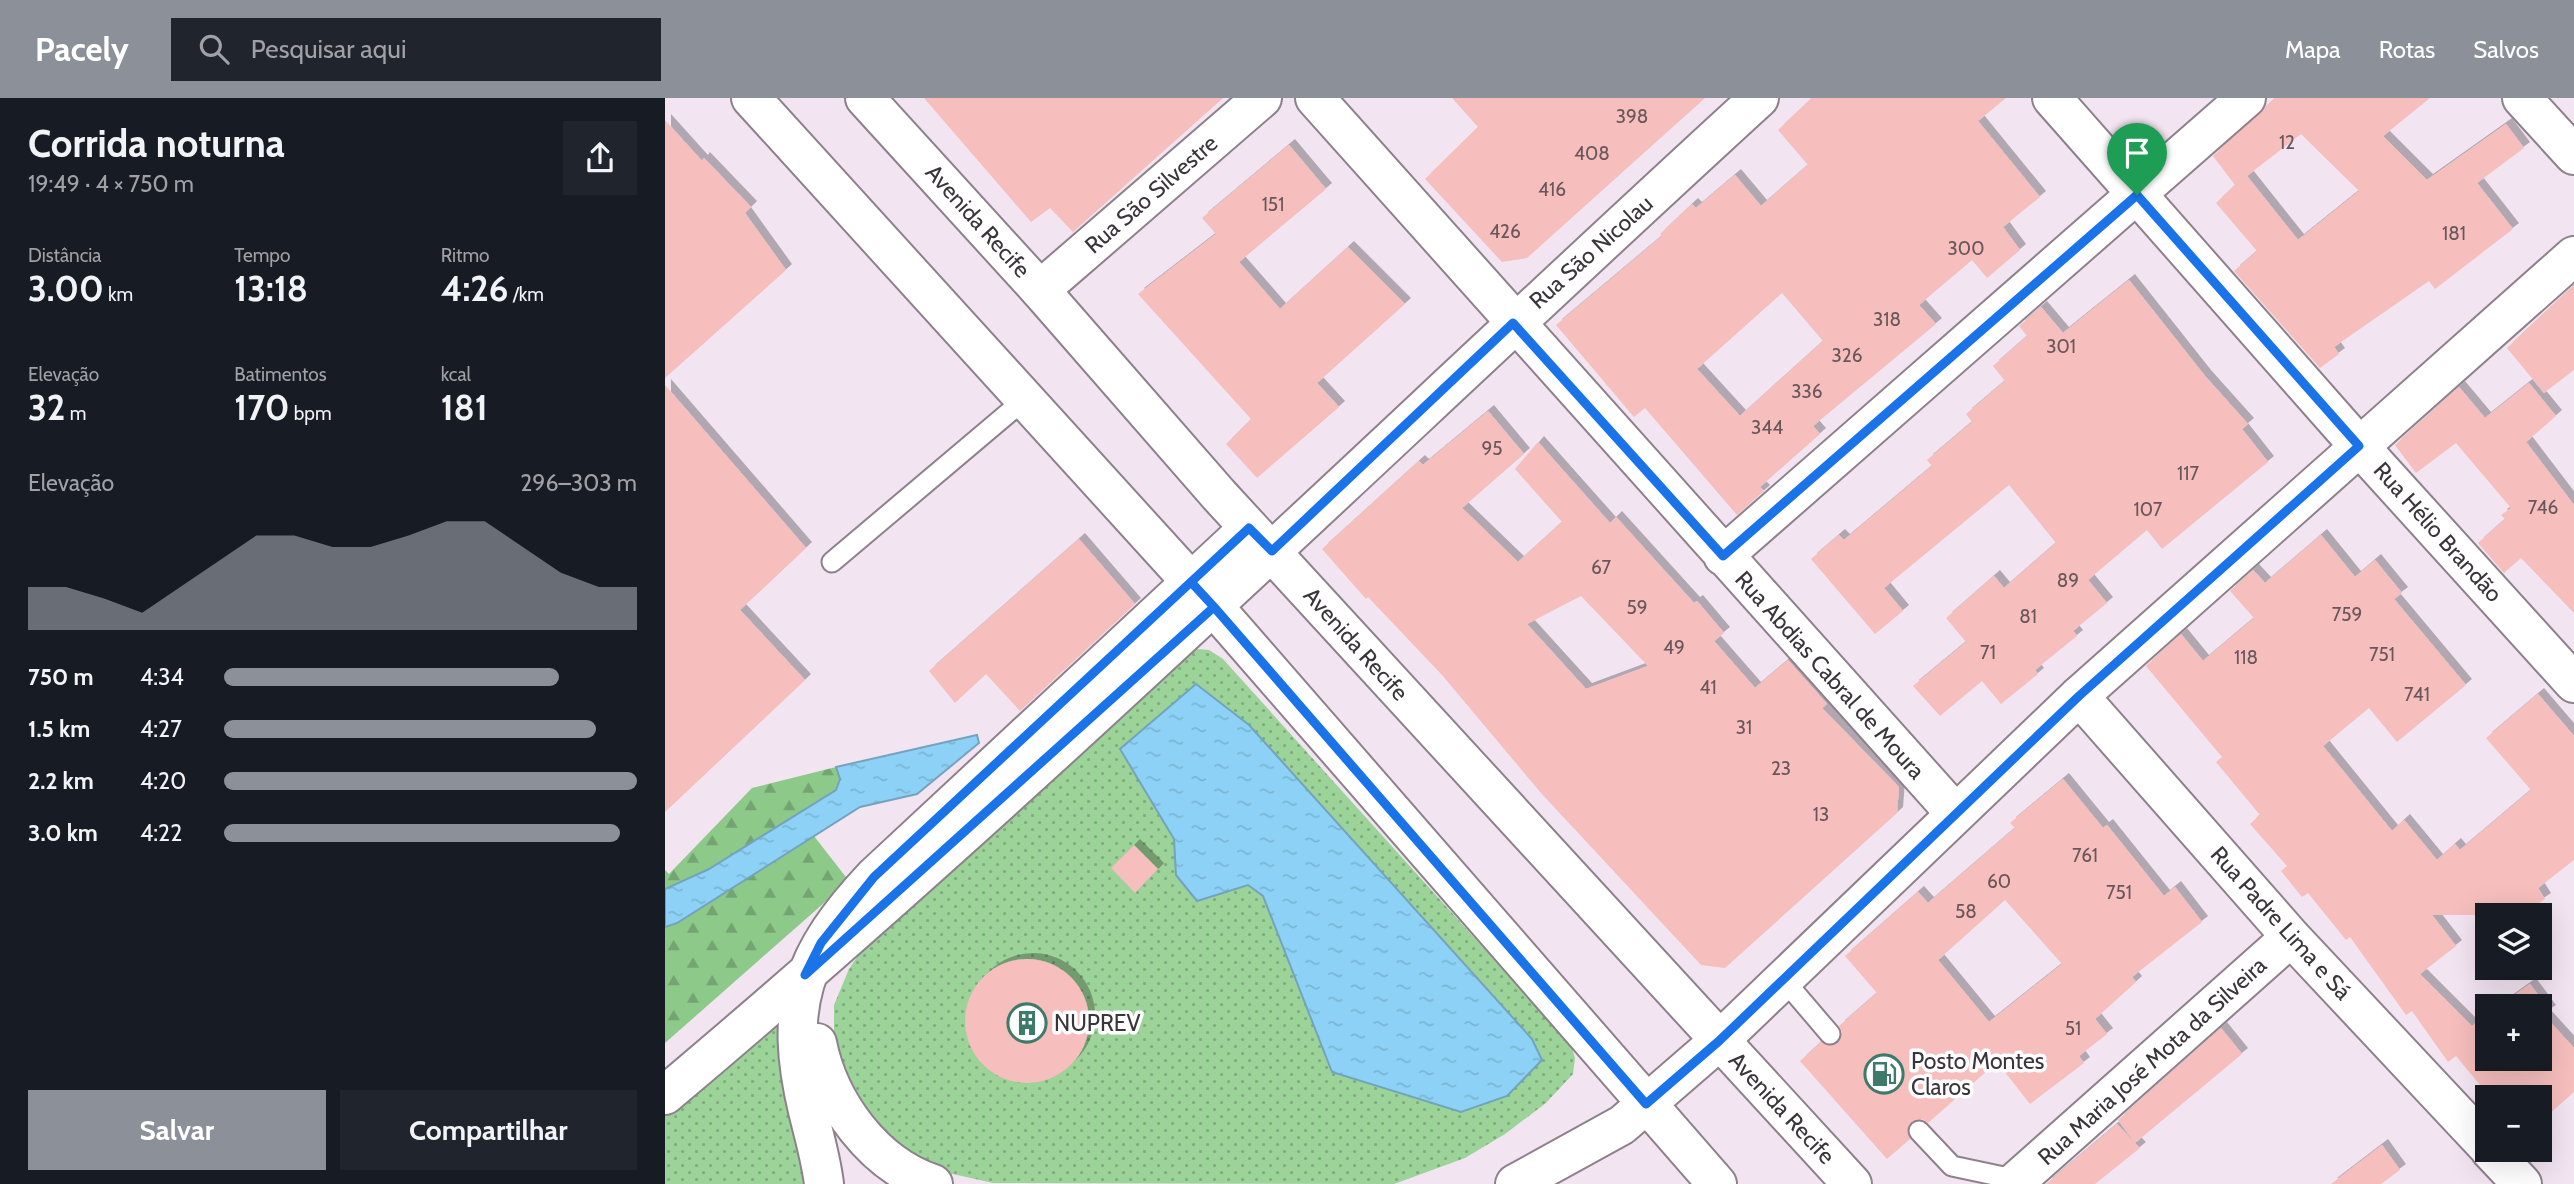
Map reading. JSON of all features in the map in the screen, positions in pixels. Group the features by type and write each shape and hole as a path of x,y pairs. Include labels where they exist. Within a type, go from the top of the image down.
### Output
{"main road":[{"path":"751,98 1203,595 1717,1184"},
{"name":"Avenida Recife","path":"865,98 1040,290 1261,540 1852,1184"},
{"name":"Rua São Silvestre","path":"1040,290 1262,98"},
{"name":"Rua Abdias Cabral de Moura","path":"1315,98 1513,323 1955,813"},
{"name":"Rua São Nicolau","path":"1203,595 1261,540 1513,323 1759,98"},
{"name":"Rua Hélio Brandão","path":"2052,98 2359,446 2574,683"},
{"path":"1723,556 2246,98"},
{"path":"2522,98 2574,155"},
{"path":"1515,1184 1601,1139 1719,1041 2079,696 2574,256"},
{"path":"665,1095 835,950 1203,595"},
{"path":"824,1184 803,1081 798,1038 805,975 821,943 874,877 1203,595"},
{"name":"Rua Padre Lima e Sá","path":"2079,696 2291,937 2504,1168"},
{"name":"Rua Maria José Mota da Silveira","path":"2017,1183 2291,937"},
{"path":"835,950 818,1001 816,1042 821,1065 833,1094 863,1136 888,1157 933,1184"}],"lane":[{"path":"832,562 1025,399"},
{"path":"1783,979 1830,1034"},
{"path":"1919,1131 1952,1166 2017,1183"}],"green space":[{"path":"1198,649 1209,650 1223,659 1571,1045 1575,1058 1573,1074 1546,1103 1505,1134 1465,1158 1394,1184 993,1183 935,1170 864,1124 834,1049 834,1005 849,969 873,934 1188,653"},
{"path":"836,767 840,779 836,790 709,869 665,889 665,870 669,874 752,788"},
{"path":"814,836 849,881 665,1043 665,927 677,923"},
{"path":"786,1002 811,1184 665,1184 665,1102"}],"water":[{"path":"1196,684 1249,725 1532,1039 1542,1060 1507,1096 1461,1112 1332,1072 1263,896 1248,885 1197,901 1176,875 1174,839 1120,749"},
{"path":"977,735 979,743 917,794 860,807 677,923 665,927 665,889 709,869 836,790 840,779 836,767"}],"building":[{"path":"924,98 1223,98 1073,232 1050,208 1031,222"},
{"path":"1452,98 1705,98 1527,258 1502,262 1425,179 1478,127"},
{"path":"1812,98 2006,98 1978,121 2040,197 2003,227 2020,250 1987,278 1972,260 1919,305 1936,324 1813,426 1820,434 1760,487 1764,491 1737,515 1645,408 1634,417 1556,325 1662,236 1660,234 1692,204 1696,208 1735,175 1761,206 1808,165 1778,130","holes":["1782,293 1823,341 1740,416 1697,369"]},
{"path":"2275,98 2430,98 2383,136 2427,180 2506,124 2524,148 2477,183 2513,229 2435,289 2429,281 2334,347 2339,354 2320,368 2234,271 2257,251 2216,203 2235,185 2213,156","holes":["2301,134 2359,191 2298,240 2247,176"]},
{"path":"665,120 702,161 704,158 751,207 745,213 786,270 665,378"},
{"path":"1289,145 1326,189 1239,262 1280,309 1348,247 1405,304 1317,383 1339,407 1257,478 1226,444 1251,419 1138,294 1216,234 1202,218"},
{"path":"2129,280 2205,376 2248,424 2242,429 2268,462 2162,549 2147,530 2088,580 2107,603 2073,631 2077,636 2035,670 2038,674 2001,704 1982,681 1940,716 1913,686 1966,642 1946,618 1994,576 2004,588 2056,543 2009,485 1884,588 1903,611 1875,634 1811,559 1839,535 1844,540 1932,466 1927,460 1972,422 1966,414 2005,381 1993,366 2027,336 2019,326 2041,307 2063,333"},
{"path":"2574,285 2574,370 2544,393 2507,348"},
{"path":"2529,383 2556,416 2526,442 2574,505 2574,613 2521,558 2504,573 2478,543 2505,519 2501,515 2511,508 2456,443 2416,473 2395,445 2459,387 2485,418"},
{"path":"665,385 806,548 740,610 805,680 665,812"},
{"path":"1488,411 1524,454 1462,508 1518,562 1562,522 1515,469 1538,442 1610,523 1616,517 1694,603 1697,601 1724,633 1714,641 1755,688 1788,660 1827,704 1822,708 1899,787 1897,813 1725,968 1701,965 1541,793 1442,675 1368,597 1366,599 1322,549 1419,461 1423,465","holes":["1581,596 1648,666 1586,689 1527,624"]},
{"path":"2321,535 2355,577 2375,560 2402,593 2394,599 2466,685 2397,742 2369,708 2323,746 2392,831 2404,820 2437,860 2455,844 2460,850 2531,790 2486,738 2538,694 2574,736 2574,860 2538,888 2545,899 2539,903 2475,903 2475,915 2432,915 2456,946 2420,974 2472,1026 2475,1024 2475,1071 2552,1071 2552,1024 2574,1048 2574,1092 2552,1111 2552,1085 2480,1085 2456,1056 2448,1062 2412,1011 2406,1015 2350,937 2346,940 2308,893 2302,897 2281,871 2287,866 2250,824 2260,815 2216,762 2222,757 2146,666 2181,634 2203,661 2254,618 2230,591 2253,570 2265,583"},
{"path":"1079,539 1135,604 1020,711 986,674 955,703 929,671"},
{"path":"2063,779 2103,828 2107,825 2164,896 2175,887 2202,922 2132,977 2136,982 2095,1019 2107,1034 2079,1056 2084,1063 2030,1104 1997,1062 1928,1123 1922,1119 1911,1122 1907,1128 1910,1139 1887,1159 1800,1061 1821,1042 1832,1046 1838,1043 1842,1032 1839,1026 1877,993 1845,956 1918,892 1928,903 2015,828 2010,823","holes":["2005,900 2062,964 1989,1022 1938,960"]},
{"path":"1134,845 1158,869 1135,893 1111,868"},
{"name":"NUPREV","path":"1027,959 1051,963 1071,977 1085,997 1089,1021 1085,1045 1071,1065 1051,1079 1027,1083 1003,1079 983,1065 969,1045 965,1021 969,997 983,977 1003,963"},
{"path":"2530,984 2537,994 2516,994"},
{"path":"2221,1028 2242,1054 2135,1143 2118,1120"},
{"path":"2117,1124 2140,1148 2095,1184 2046,1184"},
{"path":"2382,1145 2400,1170 2381,1184 2331,1184"}],"place":[{"name":"NUPREV","path":"1027,1023"},
{"name":"Posto Montes Claros","path":"1884,1074"}],"route":[{"path":"2137,195 1723,556 1513,323 1272,551 1249,528 1191,582 1214,607 805,975 821,943 852,901 874,877 1191,582 1214,607 1646,1104 1719,1041 2079,696 2359,446 2137,195"}]}
